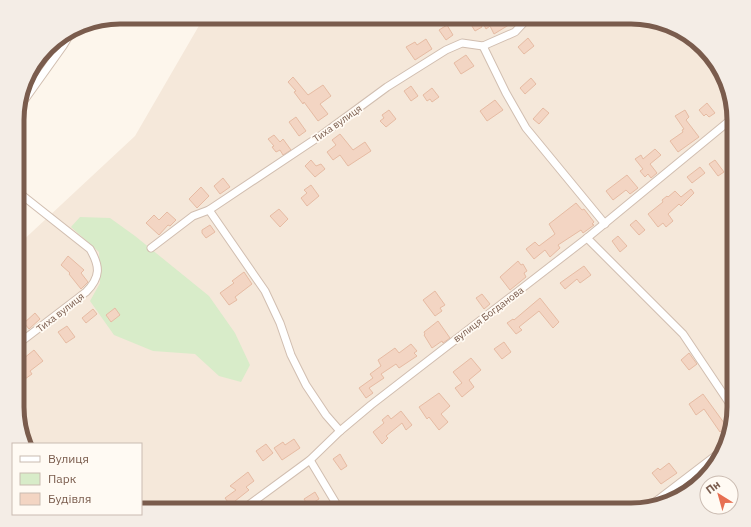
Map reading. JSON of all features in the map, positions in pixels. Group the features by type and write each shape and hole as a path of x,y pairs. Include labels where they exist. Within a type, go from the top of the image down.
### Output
{"street":[{"path":"522,24 515,32 483,46 506,93 526,128 605,224"},
{"path":"27,97 66,41"},
{"name":"Тиха вулиця","path":"150,248 193,216 208,210 323,134 387,87 446,50 462,43 483,46"},
{"name":"вулиця Богданова","path":"252,503 310,460 340,431 413,372 605,224 727,123"},
{"name":"Тиха вулиця","path":"24,197 90,249 94,257 98,273 92,286 86,292 24,339"},
{"path":"208,210 265,291 306,385 326,415 340,431"},
{"path":"587,238 683,334 727,400"},
{"path":"659,499 712,458"},
{"path":"310,460 336,503"}],"shaded area":[{"path":"200,24 637,24 662,29 674,34 690,44 707,61 720,83 726,107 727,413 722,438 717,450 707,466 690,483 674,493 662,498 644,502 142,503 142,443 31,443 24,413 24,239 135,136"}],"green space":[{"path":"80,217 110,218 135,236 209,296 235,333 250,365 241,382 219,376 195,354 153,351 114,335 90,301 100,283 99,252 71,227"}],"building":[{"path":"471,24 480,24 482,27 475,31"},
{"path":"484,24 510,24 494,34 490,26 486,29"},
{"path":"447,25 453,35 446,40 439,30"},
{"path":"528,38 534,46 524,54 518,47"},
{"path":"426,39 432,49 415,60 406,47 415,42 417,45"},
{"path":"466,55 474,66 461,74 454,63"},
{"path":"293,77 308,95 323,85 331,96 320,104 328,114 318,121 304,102 303,104 294,92 296,91 288,82"},
{"path":"531,78 536,84 525,94 520,88"},
{"path":"411,86 418,96 411,101 404,91"},
{"path":"432,88 439,97 432,102 430,99 427,101 423,95"},
{"path":"495,100 503,110 487,121 480,111"},
{"path":"707,103 715,113 709,117 706,114 704,116 699,110"},
{"path":"543,108 549,113 539,124 533,119"},
{"path":"389,110 396,119 386,127 380,121 384,118 382,115"},
{"path":"685,110 689,117 686,120 699,137 678,152 670,141 683,132 682,130 684,129 675,116"},
{"path":"296,117 306,131 299,136 289,122"},
{"path":"340,134 353,150 365,142 371,151 348,166 340,155 333,160 327,152 336,145 332,140"},
{"path":"274,135 280,142 283,139 291,150 283,155 280,150 276,152 272,147 274,146 268,139"},
{"path":"655,149 661,155 650,164 657,173 651,178 648,174 645,177 640,171 643,169 635,159 641,155 643,159"},
{"path":"311,160 316,166 321,164 325,169 315,177 305,166"},
{"path":"715,160 724,172 718,176 709,164"},
{"path":"700,167 705,173 692,183 687,177"},
{"path":"627,175 638,188 630,194 626,190 613,200 606,191"},
{"path":"223,178 230,187 220,194 214,186"},
{"path":"311,185 319,196 307,206 301,198 307,193 304,190"},
{"path":"201,187 209,196 197,208 189,199"},
{"path":"691,189 694,193 681,206 679,204 668,214 673,221 666,227 663,223 658,227 648,214 663,202 662,200 675,191 681,197"},
{"path":"576,203 582,210 584,209 594,222 592,224 594,225 583,233 581,230 558,245 560,248 550,257 545,250 534,259 526,249 535,242 539,246 555,234 549,224"},
{"path":"279,209 288,219 280,227 270,216"},
{"path":"167,212 176,220 170,226 168,225 159,235 146,223 154,215 159,220"},
{"path":"636,220 645,230 639,235 630,225"},
{"path":"210,225 215,232 206,238 202,233 202,230"},
{"path":"618,236 627,246 620,252 612,241"},
{"path":"68,256 84,270 81,273 88,282 81,289 69,274 70,273 61,265"},
{"path":"518,261 521,265 523,264 527,271 524,273 526,277 510,290 500,277"},
{"path":"584,266 591,275 580,283 577,279 565,289 560,283"},
{"path":"244,272 252,284 235,297 237,300 229,305 220,293 234,283 232,281"},
{"path":"435,291 445,305 440,308 442,311 435,316 423,300"},
{"path":"482,294 490,304 484,309 476,298"},
{"path":"540,298 559,322 553,328 539,311 519,327 522,330 516,334 507,323 513,319 514,320"},
{"path":"115,308 120,315 111,322 106,315"},
{"path":"93,309 97,314 86,323 82,318"},
{"path":"35,313 40,319 29,329 24,323"},
{"path":"438,321 450,338 443,343 442,341 432,348 424,335 424,332"},
{"path":"67,326 75,337 66,343 58,332"},
{"path":"504,342 511,352 502,359 494,349"},
{"path":"411,344 417,351 414,353 417,356 399,368 396,364 381,374 384,378 369,388 373,393 366,398 359,388 373,378 370,374 381,366 378,360 395,348 399,353"},
{"path":"34,350 43,361 30,371 32,374 25,379 24,378 24,358"},
{"path":"689,353 697,364 689,370 681,360"},
{"path":"471,358 481,370 469,380 474,387 462,397 455,388 462,383 453,372"},
{"path":"439,393 450,406 441,414 448,422 439,430 429,417 427,419 419,407"},
{"path":"703,394 725,425 724,429 720,432 704,409 696,415 689,404"},
{"path":"401,411 412,425 406,430 402,423 386,436 388,438 382,444 373,432 384,423 382,420 388,415 391,419"},
{"path":"294,439 300,448 282,460 274,448 283,442 285,445"},
{"path":"266,444 273,453 263,461 256,451"},
{"path":"340,454 347,466 341,470 333,459"},
{"path":"669,463 677,473 661,484 652,473 658,468 660,470"},
{"path":"248,472 254,481 246,487 249,490 233,503 229,503 225,498 236,490 230,486"},
{"path":"315,492 319,499 313,503 306,503 304,499"}]}
